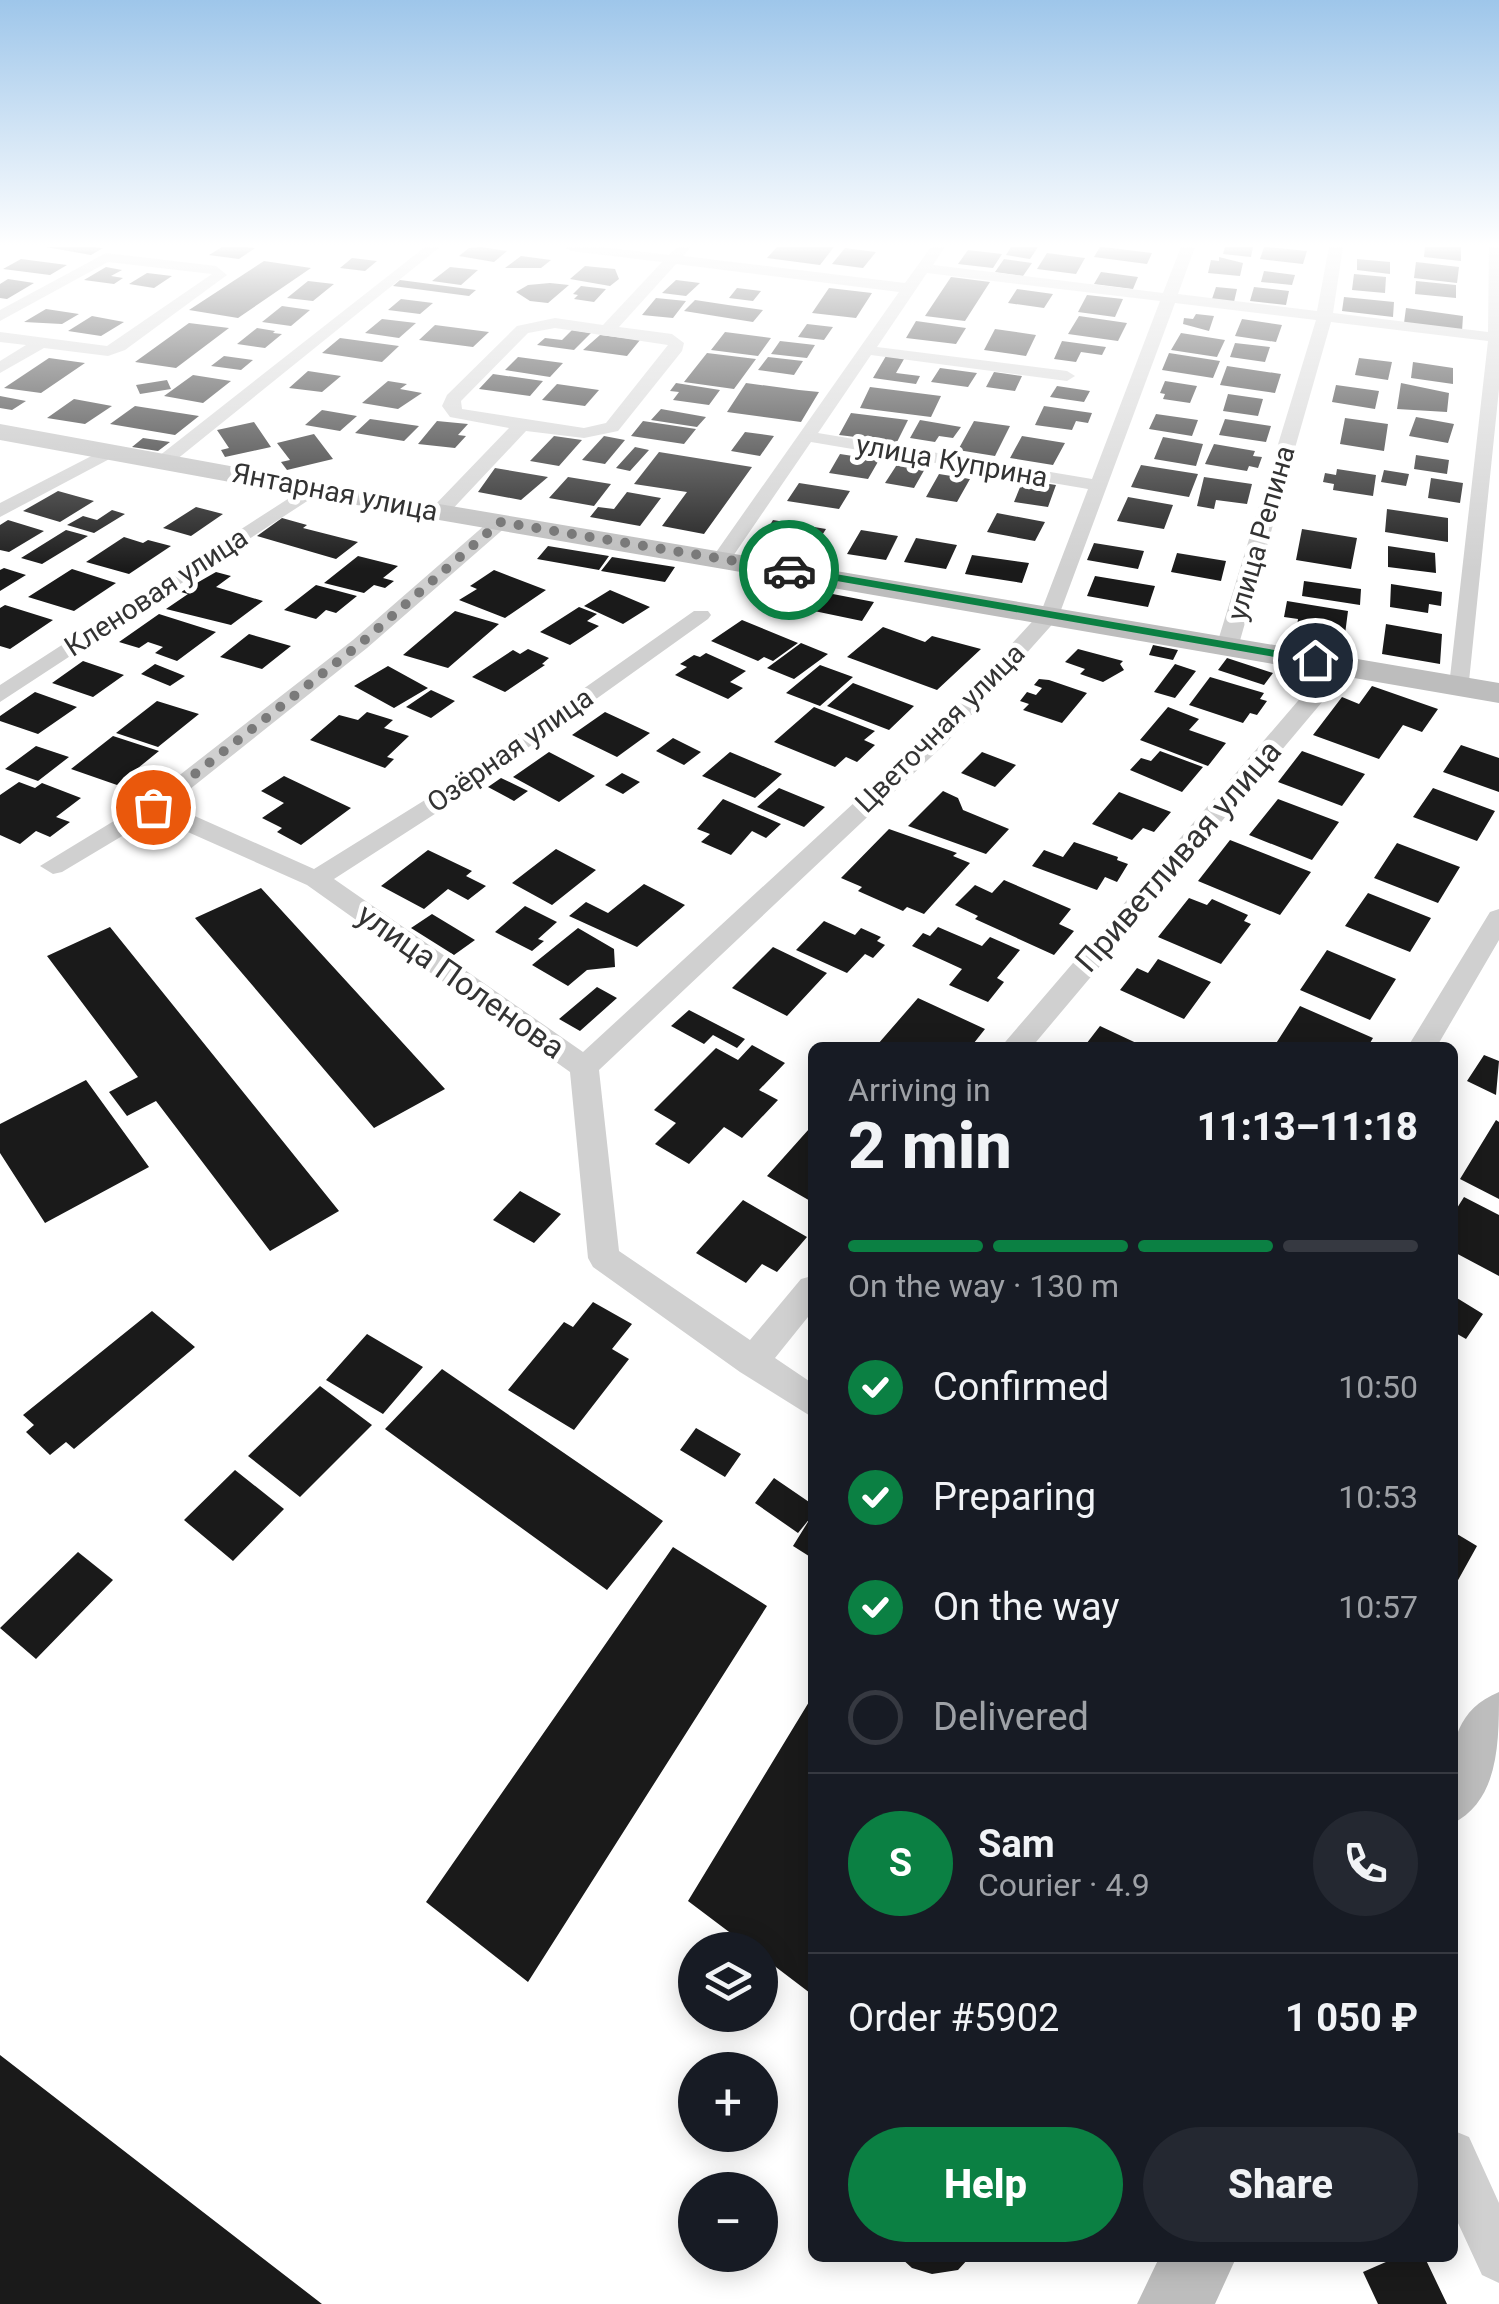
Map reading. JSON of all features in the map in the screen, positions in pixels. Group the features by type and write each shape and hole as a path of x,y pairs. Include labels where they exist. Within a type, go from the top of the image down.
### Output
{"street":[{"path":"0,368 22,355"},
{"path":"165,460 297,355"},
{"path":"497,355 453,399 451,406 456,412 584,433 612,427 670,355"},
{"path":"722,558 863,355"},
{"path":"901,355 1067,376"},
{"name":"Цветочная улица","path":"584,1068 938,737 1051,614 1148,355"},
{"name":"улица Репина","path":"1228,644 1313,355"},
{"path":"1460,686 1495,355"},
{"path":"439,512 522,425"},
{"name":"Янтарная улица","path":"0,432 311,490 1499,693"},
{"name":"улица Куприна","path":"806,436 1097,485"},
{"path":"0,511 110,451"},
{"name":"Кленовая улица","path":"0,695 311,490"},
{"path":"53,866 153,807 360,644 500,522"},
{"name":"Озёрная улица","path":"316,879 434,805 701,615"},
{"name":"Приветливая улица","path":"1019,1042 1341,665"},
{"name":"улица Поленова","path":"153,807 316,879 584,1068 604,1258 808,1399"},
{"path":"1425,1042 1499,918"},
{"path":"752,1362 808,1294"},
{"path":"1458,1784 1499,1722"},
{"path":"1458,2167 1499,2258"},
{"path":"1175,2304 1198,2262"}],"building":[{"path":"145,355 194,355 176,368 135,362"},
{"path":"332,355 390,355 382,362"},
{"path":"706,355 756,359 734,389 684,382"},
{"path":"1056,355 1080,355 1076,362 1054,359"},
{"path":"1168,355 1220,361 1213,378 1162,370"},
{"path":"1231,355 1267,355 1265,362"},
{"path":"224,356 253,360 241,370 211,366"},
{"path":"886,356 904,359 896,373 920,376 916,384 873,378"},
{"path":"518,357 563,363 550,377 505,370"},
{"path":"768,357 803,361 794,375 758,370"},
{"path":"49,358 85,363 41,393 4,388"},
{"path":"1359,358 1392,362 1388,380 1355,375"},
{"path":"1413,362 1453,368 1453,384 1411,378"},
{"path":"1227,366 1281,374 1275,393 1220,385"},
{"path":"940,368 977,373 968,387 931,382"},
{"path":"308,371 341,376 322,392 289,388"},
{"path":"994,372 1022,376 1015,391 986,387"},
{"path":"493,374 543,381 530,396 479,389"},
{"path":"193,375 231,381 203,403 164,396"},
{"path":"167,380 171,389 140,394 136,385"},
{"path":"388,381 407,384 400,389 422,393 398,409 362,403"},
{"path":"1165,381 1197,386 1190,403 1163,399 1165,394 1160,393"},
{"path":"676,383 720,390 709,405 673,400 679,392 670,391"},
{"path":"746,383 819,392 801,422 727,412"},
{"path":"1401,383 1449,393 1447,412 1397,409"},
{"path":"557,384 599,390 585,406 542,400"},
{"path":"1336,385 1379,391 1375,409 1332,402"},
{"path":"1057,386 1090,391 1084,402 1050,397"},
{"path":"870,387 941,396 931,417 860,408"},
{"path":"1228,394 1263,399 1258,416 1223,411"},
{"path":"0,396 26,401 12,410 0,408"},
{"path":"74,399 112,406 85,424 47,418"},
{"path":"135,406 199,416 175,435 110,424"},
{"path":"1044,406 1092,413 1088,423 1076,421 1072,430 1035,425"},
{"path":"661,409 706,417 697,427 651,420"},
{"path":"322,410 357,416 340,431 305,425"},
{"path":"851,413 908,420 897,442 839,435"},
{"path":"1156,414 1198,420 1192,436 1149,429"},
{"path":"1416,417 1454,424 1448,443 1409,436"},
{"path":"1345,418 1388,424 1384,451 1340,444"},
{"path":"370,419 419,426 404,441 355,433"},
{"path":"1225,419 1271,426 1266,442 1219,435"},
{"path":"920,420 961,427 953,438 939,436 935,442 910,438"},
{"path":"437,421 468,424 458,435 466,436 455,448 418,444"},
{"path":"643,421 696,429 684,444 631,436"},
{"path":"974,421 1010,426 995,456 958,450"},
{"path":"254,422 271,447 225,457 221,450 229,448 217,430"},
{"path":"745,432 774,436 760,456 731,451"},
{"path":"314,434 333,459 287,470 281,462 290,460 277,443"},
{"path":"554,436 582,440 559,466 530,461"},
{"path":"604,436 625,440 605,464 582,460"},
{"path":"1022,436 1065,443 1053,465 1010,458"},
{"path":"1163,437 1203,444 1196,466 1154,459"},
{"path":"143,438 170,442 158,451 132,447"},
{"path":"1214,444 1255,451 1253,456 1262,457 1258,468 1249,466 1247,471 1205,464"},
{"path":"635,447 649,450 630,471 616,468"},
{"path":"659,452 752,467 704,534 662,526 687,492 634,484"},
{"path":"840,454 879,460 868,479 829,473"},
{"path":"1416,455 1449,460 1447,474 1414,469"},
{"path":"898,463 926,467 914,488 885,483"},
{"path":"1141,465 1198,474 1189,497 1131,487"},
{"path":"495,468 548,477 521,500 478,492"},
{"path":"1337,469 1376,475 1373,496 1333,490 1334,484 1323,482 1325,473 1336,475"},
{"path":"1384,470 1409,474 1406,486 1381,482"},
{"path":"939,474 970,479 957,502 926,497"},
{"path":"568,477 611,484 594,506 549,498"},
{"path":"1204,477 1252,484 1247,504 1216,500 1214,509 1197,506"},
{"path":"1431,478 1463,483 1460,503 1428,498"},
{"path":"1023,480 1056,485 1048,507 1014,502"},
{"path":"799,483 850,491 839,509 787,501"},
{"path":"58,491 94,501 60,522 23,511"},
{"path":"627,492 661,498 640,526 590,517 598,507 614,509"},
{"path":"1128,497 1173,505 1164,529 1117,521"},
{"path":"196,507 223,514 191,536 163,528"},
{"path":"1387,509 1448,518 1448,542 1385,532"},
{"path":"112,510 125,514 94,533 67,525 83,516 97,520"},
{"path":"997,513 1045,522 1035,541 987,532"},
{"path":"282,518 307,525 303,528 358,542 336,559 257,536"},
{"path":"8,520 44,531 9,552 0,550 0,525"},
{"path":"773,520 826,529 814,548 761,539"},
{"path":"1302,529 1357,538 1351,569 1296,560"},
{"path":"66,530 88,536 42,564 21,558"},
{"path":"861,530 898,536 886,560 847,554"},
{"path":"124,537 171,546 129,574 86,562"},
{"path":"916,538 957,545 946,569 904,562"},
{"path":"1094,543 1144,551 1138,569 1087,560"},
{"path":"548,546 609,556 599,570 537,559"},
{"path":"1388,546 1435,553 1436,573 1388,567"},
{"path":"1177,553 1226,561 1221,581 1171,572"},
{"path":"972,555 1029,563 1022,583 965,574"},
{"path":"358,556 398,566 383,578 394,581 385,588 374,585 364,593 324,583"},
{"path":"612,557 675,567 665,582 601,571"},
{"path":"72,569 116,583 74,611 28,597"},
{"path":"0,570 26,575 0,591"},
{"path":"494,570 546,590 505,618 459,600 477,589 470,586"},
{"path":"216,572 231,576 216,587 263,601 231,625 166,609 188,594 181,592"},
{"path":"1095,576 1155,586 1148,607 1087,596"},
{"path":"1304,581 1361,589 1360,605 1302,596"},
{"path":"1391,584 1442,592 1441,606 1429,604 1428,613 1390,607"},
{"path":"316,585 357,596 336,613 326,610 316,619 284,610"},
{"path":"807,589 874,602 862,621 795,607"},
{"path":"610,590 650,607 623,624 584,606"},
{"path":"1287,601 1348,611 1344,642 1296,634 1298,619 1284,617"},
{"path":"5,605 53,620 10,649 0,646 0,608"},
{"path":"579,607 597,614 587,621 599,626 570,645 540,632"},
{"path":"455,611 499,624 448,668 403,655"},
{"path":"159,614 216,632 177,661 155,653 163,647 148,642 139,648 119,642"},
{"path":"742,620 798,643 773,661 764,657 758,661 711,641"},
{"path":"1386,624 1442,634 1440,664 1382,654"},
{"path":"883,627 925,642 932,636 981,649 937,690 847,657"},
{"path":"249,634 291,646 262,669 220,657"},
{"path":"801,643 828,654 794,679 767,668"},
{"path":"1153,645 1178,650 1173,660 1149,655"},
{"path":"528,649 549,658 542,664 545,665 505,692 472,677 513,650 520,654"},
{"path":"1078,649 1123,661 1120,664 1124,670 1103,682 1080,674 1085,669 1065,662"},
{"path":"706,653 746,671 730,682 743,688 728,699 675,675 687,667 680,664"},
{"path":"1227,658 1273,673 1264,685 1218,670"},
{"path":"83,661 124,675 93,697 52,683"},
{"path":"155,664 185,676 170,686 141,674"},
{"path":"1175,664 1196,671 1175,698 1154,692"},
{"path":"820,665 853,677 820,706 786,693"},
{"path":"388,666 428,688 394,708 354,686"},
{"path":"1210,677 1264,693 1260,699 1267,701 1257,715 1250,713 1243,723 1189,705"},
{"path":"1039,679 1087,693 1062,723 1023,710 1029,704 1020,701 1027,692 1036,695 1042,688 1034,685"},
{"path":"853,683 914,706 889,730 827,706"},
{"path":"1372,686 1438,709 1422,732 1403,725 1379,759 1313,735 1342,697 1359,704"},
{"path":"431,690 455,701 431,718 406,707"},
{"path":"35,692 77,707 38,734 0,721 0,716"},
{"path":"157,701 199,714 158,747 116,733"},
{"path":"814,707 875,731 864,740 875,745 857,762 846,757 835,767 774,742"},
{"path":"1168,707 1199,719 1189,730 1226,743 1208,766 1140,740"},
{"path":"367,712 393,720 384,728 409,736 387,757 394,759 385,768 310,740 339,715 358,720"},
{"path":"605,712 650,733 617,757 572,735"},
{"path":"113,736 159,751 117,785 71,769"},
{"path":"673,738 701,752 684,765 656,751"},
{"path":"1461,745 1499,758 1499,792 1443,772"},
{"path":"36,746 69,757 38,781 5,769"},
{"path":"1160,751 1203,767 1182,792 1130,770 1141,758 1151,761"},
{"path":"1302,751 1365,774 1342,806 1278,782"},
{"path":"549,752 595,776 559,802 513,777"},
{"path":"730,752 782,774 755,798 702,776"},
{"path":"982,752 1016,765 995,787 961,773"},
{"path":"622,773 640,782 623,794 605,785"},
{"path":"284,776 351,808 301,845 277,832 282,828 262,818 284,803 261,791"},
{"path":"501,778 528,791 514,801 488,787"},
{"path":"19,782 35,788 42,783 81,798 56,817 70,822 50,837 36,831 20,844 0,835 0,795"},
{"path":"779,788 825,807 804,827 757,807"},
{"path":"1433,788 1495,811 1477,841 1413,817"},
{"path":"943,791 958,798 963,810 1009,829 986,854 908,826"},
{"path":"1119,792 1171,812 1154,832 1143,828 1132,840 1092,824"},
{"path":"723,799 781,824 766,838 752,831 731,855 701,842 710,834 697,829"},
{"path":"1278,799 1339,822 1312,860 1249,835"},
{"path":"889,829 957,853 953,856 970,863 924,914 907,907 903,911 858,891 862,887 841,878"},
{"path":"1230,840 1311,872 1280,915 1198,881"},
{"path":"1074,842 1128,864 1117,882 1105,877 1097,890 1032,866 1044,850 1063,857"},
{"path":"1397,843 1460,867 1438,903 1374,878"},
{"path":"556,849 596,870 552,905 512,883"},
{"path":"428,850 472,871 466,876 486,886 468,900 448,889 424,909 381,886"},
{"path":"1004,880 1071,909 1059,924 1074,931 1054,955 975,919 978,916 955,905 975,885 992,893"},
{"path":"644,884 685,905 637,947 569,916 586,902 608,913"},
{"path":"261,888 445,1089 374,1128 195,918"},
{"path":"1368,893 1431,918 1410,952 1345,926"},
{"path":"1189,898 1207,905 1212,899 1248,915 1244,921 1251,924 1221,964 1158,937"},
{"path":"525,906 557,922 538,939 544,941 532,951 495,932"},
{"path":"432,914 475,940 454,955 411,928"},
{"path":"824,921 855,935 861,928 881,937 877,941 885,945 873,958 865,954 847,973 796,950"},
{"path":"110,927 339,1211 270,1251 156,1101 127,1116 109,1092 138,1077 47,956"},
{"path":"938,927 982,946 990,937 1020,950 997,978 1004,982 988,1002 949,985 962,969 912,946 923,933 930,936"},
{"path":"578,928 614,949 615,967 587,970 568,986 532,965"},
{"path":"773,947 827,973 787,1016 732,988"},
{"path":"1327,950 1396,979 1370,1020 1300,990"},
{"path":"1158,959 1211,982 1184,1019 1120,990 1137,968 1148,973"},
{"path":"597,987 617,998 580,1031 559,1019"},
{"path":"918,998 985,1029 975,1042 880,1042"},
{"path":"1300,1006 1373,1038 1371,1042 1277,1042"},
{"path":"689,1010 745,1039 737,1048 713,1035 704,1044 671,1026"},
{"path":"1100,1026 1134,1042 1088,1042"},
{"path":"752,1045 785,1063 759,1090 778,1100 742,1138 724,1127 689,1164 655,1144 676,1123 654,1110 716,1048 738,1060"},
{"path":"1484,1055 1499,1061 1496,1095 1467,1081"},
{"path":"86,1080 149,1167 45,1223 0,1153 0,1124"},
{"path":"1496,1120 1499,1122 1499,1199 1460,1179"},
{"path":"808,1130 808,1200 767,1176"},
{"path":"520,1191 561,1214 534,1243 493,1220"},
{"path":"1464,1197 1499,1215 1499,1276 1458,1254 1458,1206"},
{"path":"743,1200 807,1237 777,1272 762,1264 746,1283 696,1253"},
{"path":"1458,1299 1483,1314 1466,1339 1458,1334"},
{"path":"593,1302 632,1324 612,1349 629,1359 574,1430 508,1390 564,1322 573,1327"},
{"path":"152,1311 195,1347 74,1449 66,1442 50,1455 26,1432 34,1425 23,1415"},
{"path":"367,1334 423,1367 383,1414 326,1380"},
{"path":"442,1369 663,1521 607,1590 385,1429"},
{"path":"320,1386 372,1425 300,1497 248,1456"},
{"path":"696,1428 741,1454 725,1477 680,1450"},
{"path":"235,1470 284,1509 233,1561 184,1520"},
{"path":"774,1478 808,1501 808,1521 798,1533 755,1503"},
{"path":"808,1522 808,1555 793,1546"},
{"path":"1458,1535 1477,1546 1458,1580"},
{"path":"673,1547 767,1606 528,1982 426,1902"},
{"path":"78,1552 113,1580 36,1659 0,1628"},
{"path":"808,1704 808,1991 778,1969 778,1932 729,1932 688,1901"},
{"path":"0,2055 322,2304 0,2304"},
{"path":"905,2262 965,2262 958,2270 932,2274"},
{"path":"1386,2262 1427,2262 1447,2304 1378,2304 1363,2272"}],"way so far":[{"path":"153,807 360,644 500,522 789,570"}],"route":[{"path":"789,570 1315,660"}]}
